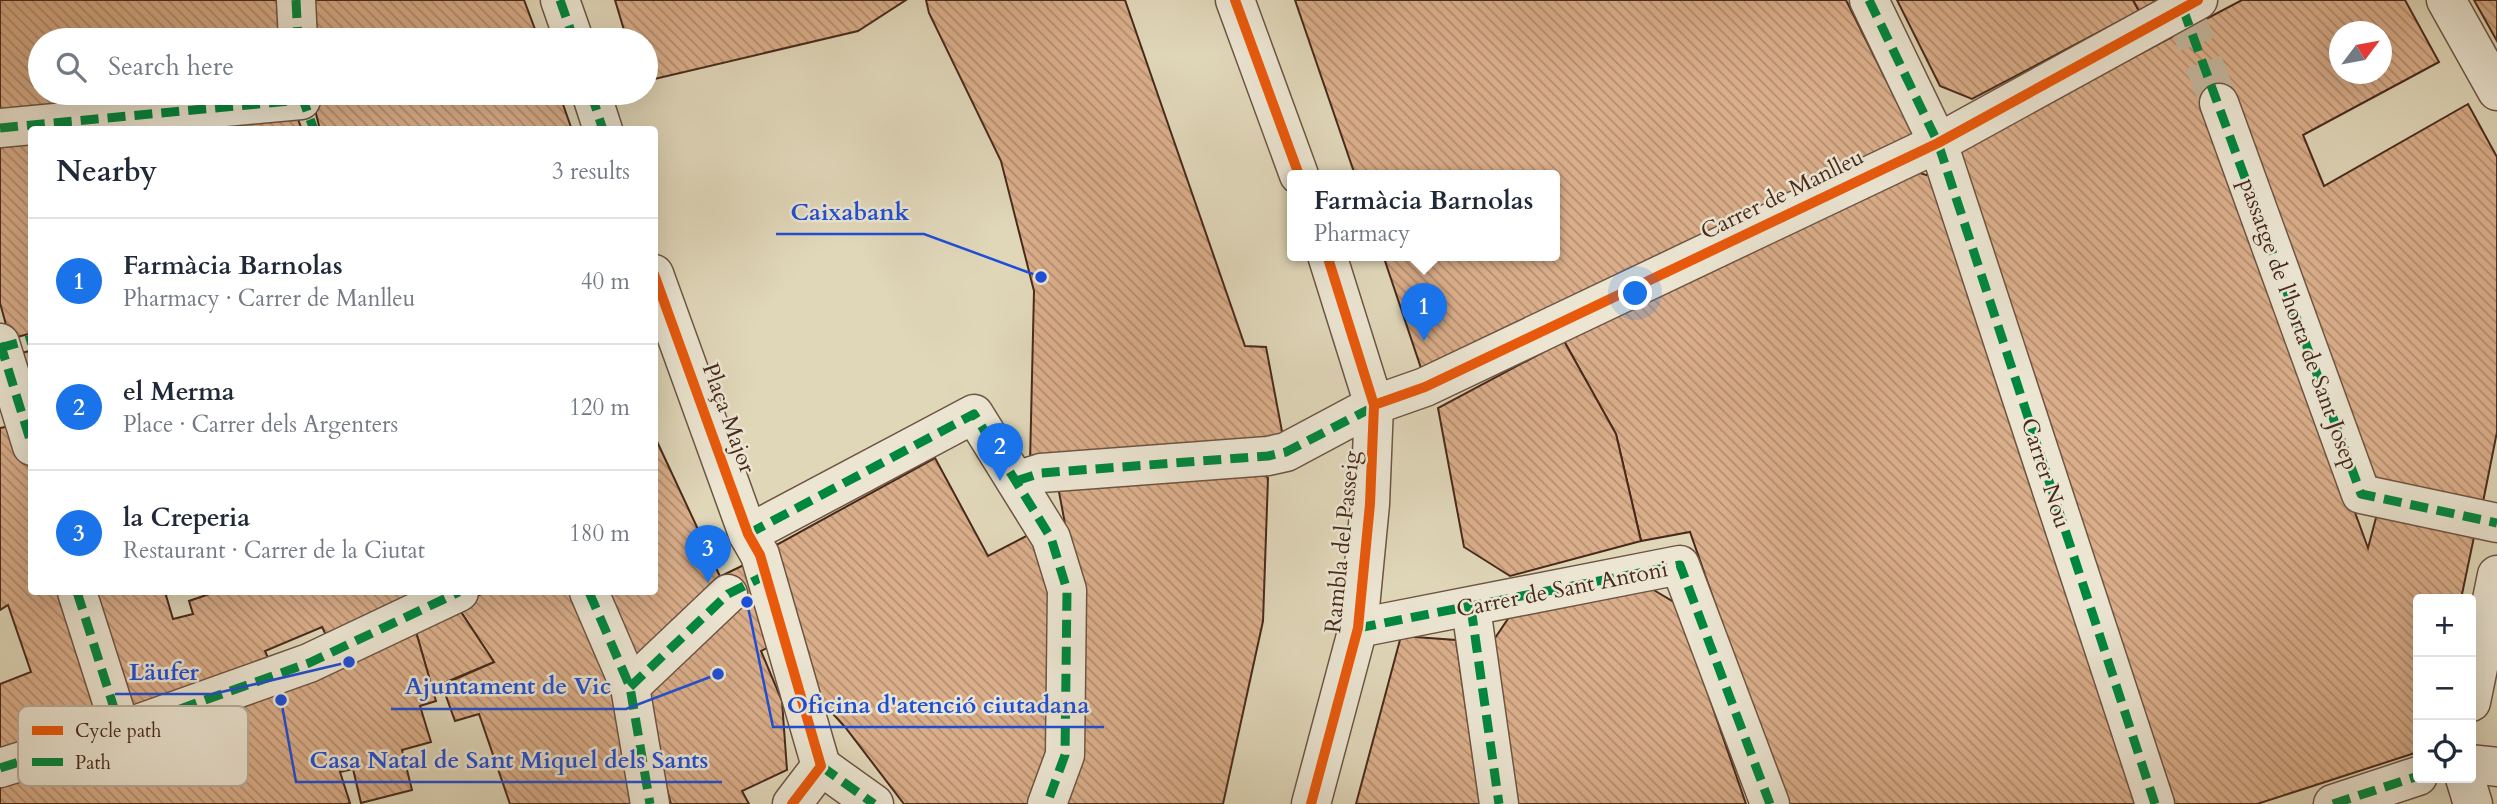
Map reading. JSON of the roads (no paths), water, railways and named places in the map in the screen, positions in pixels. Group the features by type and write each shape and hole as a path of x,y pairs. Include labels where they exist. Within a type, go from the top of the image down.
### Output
{"street":[{"path":"296,0 297,28"},
{"path":"560,0 570,28"},
{"path":"1236,0 1297,170"},
{"name":"Carrer Nou","path":"1869,0 1938,143 2155,804"},
{"name":"Carrer de Manlleu","path":"1012,473 1268,456 1286,452 1374,405 1425,387 1938,143 2198,0"},
{"path":"2446,0 2497,91"},
{"name":"passatge de l'horta de Sant Josep","path":"2219,103 2361,494 2497,523"},
{"path":"595,105 602,126"},
{"path":"29,126 305,107"},
{"path":"0,128 28,126"},
{"name":"Rambla del Passeig","path":"1311,804 1358,628 1370,504 1374,405 1329,261"},
{"name":"Plaça Major","path":"658,285 748,534 760,555 821,766"},
{"path":"8,344 28,429"},
{"path":"748,534 974,414 1051,538 1068,590 1065,755 1047,804"},
{"name":"Carrer de Sant Antoni","path":"1358,628 1681,565 1770,804"},
{"path":"2476,678 2497,575"},
{"path":"630,687 728,594"},
{"path":"78,595 113,706"},
{"path":"188,706 309,663 453,595"},
{"path":"590,595 630,687 650,804"},
{"path":"1471,608 1499,804"},
{"path":"0,768 18,762"},
{"path":"2476,765 2497,767"},
{"path":"792,804 821,766 874,804"},
{"path":"2333,804 2413,778"},
{"path":"2467,783 2473,804"}],"tunnel":[{"path":"2183,9 2219,103"}],"place":[{"name":"Caixabank","path":"1041,277"},
{"name":"Farmàcia Barnolas","path":"1424,341"},
{"name":"el Merma","path":"1000,481"},
{"name":"la Creperia","path":"708,583"},
{"name":"Oficina d'atenció ciutadana","path":"747,602"},
{"name":"Läufer","path":"349,662"},
{"name":"Ajuntament de Vic","path":"718,674"},
{"name":"Casa Natal de Sant Miquel dels Sants","path":"281,700"}]}
